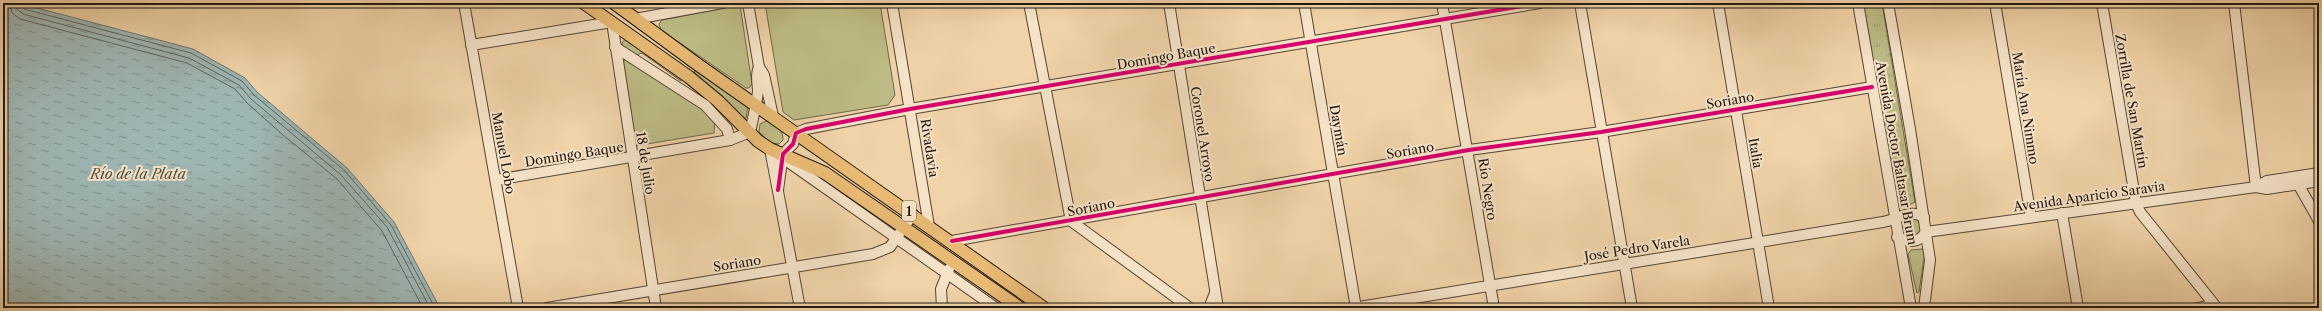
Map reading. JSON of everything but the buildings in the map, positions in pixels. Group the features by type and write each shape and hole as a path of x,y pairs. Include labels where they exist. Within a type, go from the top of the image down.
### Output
{"main road":[{"name":"1","path":"584,3 689,77 718,101 758,141 783,156 825,173 1020,308"},
{"name":"1","path":"617,6 1044,308"}],"street":[{"name":"Manuel Lobo","path":"464,3 518,308"},
{"path":"635,19 722,3"},
{"path":"748,3 759,67 764,75 773,116"},
{"name":"Rivadavia","path":"892,3 929,226"},
{"path":"1029,3 1070,221 1190,308"},
{"name":"Coronel Arroyo","path":"1169,3 1218,308"},
{"name":"Daymán","path":"1304,3 1355,308"},
{"name":"Río Negro","path":"1442,3 1494,308"},
{"name":"Domingo Baque","path":"796,133 806,129 910,109 1540,3"},
{"path":"1580,3 1632,308"},
{"name":"Italia","path":"1718,3 1769,308"},
{"name":"Avenida Doctor Baltasar Brum","path":"1858,3 1894,220 1911,308"},
{"name":"Avenida Doctor Baltasar Brum","path":"1888,3 1930,260 1924,308"},
{"name":"María Ana Nimmo","path":"1996,3 2031,217"},
{"name":"Zorrilla de San Martín","path":"2102,3 2136,203"},
{"path":"2234,3 2256,187"},
{"path":"471,44 612,22 617,6"},
{"name":"18 de Julio","path":"612,22 656,308"},
{"path":"615,47 705,105 727,129 730,140"},
{"path":"750,132 758,88 756,73 759,67"},
{"name":"Soriano","path":"952,242 1200,196 1468,150 1602,132 1872,87"},
{"name":"Domingo Baque","path":"496,180 633,158 730,140 750,132"},
{"path":"778,190 783,156 793,144 796,133"},
{"path":"770,149 794,268 800,308"},
{"path":"783,156 996,308"},
{"name":"Avenida Aparicio Saravia","path":"2256,187 2267,181 2319,173"},
{"name":"Avenida Aparicio Saravia","path":"1926,232 2256,187 2267,188 2319,181"},
{"path":"2298,184 2319,220"},
{"path":"2136,203 2140,212 2216,307"},
{"name":"José Pedro Varela","path":"1355,308 1894,220 1901,216 1914,213 1924,217"},
{"path":"2062,213 2078,308"},
{"name":"Soriano","path":"547,308 652,289 794,268 881,252 890,247 913,214"},
{"path":"1898,237 1913,241 1922,238 1926,232"},
{"path":"942,308 941,289 947,273 967,253"},
{"path":"1209,308 1215,293"},
{"path":"2198,308 2216,307"}],"green space":[{"path":"765,3 880,3 895,95 888,105 794,120 783,112"},
{"path":"1863,3 1882,3 1915,202 1907,206 1898,206"},
{"path":"740,5 752,84 749,88 746,88 661,30 659,24 662,20"},
{"path":"626,38 683,78 681,81 642,53 636,55 623,47 622,43"},
{"path":"629,58 703,109 715,120 714,133 635,146 622,62"},
{"path":"696,68 748,105 746,118 744,119 694,72"},
{"path":"766,121 775,125 782,133 783,140 779,144 771,143 759,132 760,124"},
{"path":"1913,219 1919,222 1922,228 1919,234 1913,237 1907,234 1904,228 1907,222"},
{"path":"1922,249 1925,251 1919,292 1917,293 1908,254 1911,250"}],"water":[{"name":"Río de la Plata","path":"3,3 18,3 193,49 245,78 257,92 347,168 394,222 440,308 3,308"}],"cycle path":[{"path":"778,190 783,154 793,144 796,133 806,129 910,109 1540,3"},
{"path":"952,241 1469,150 1601,132 1872,87"}]}
